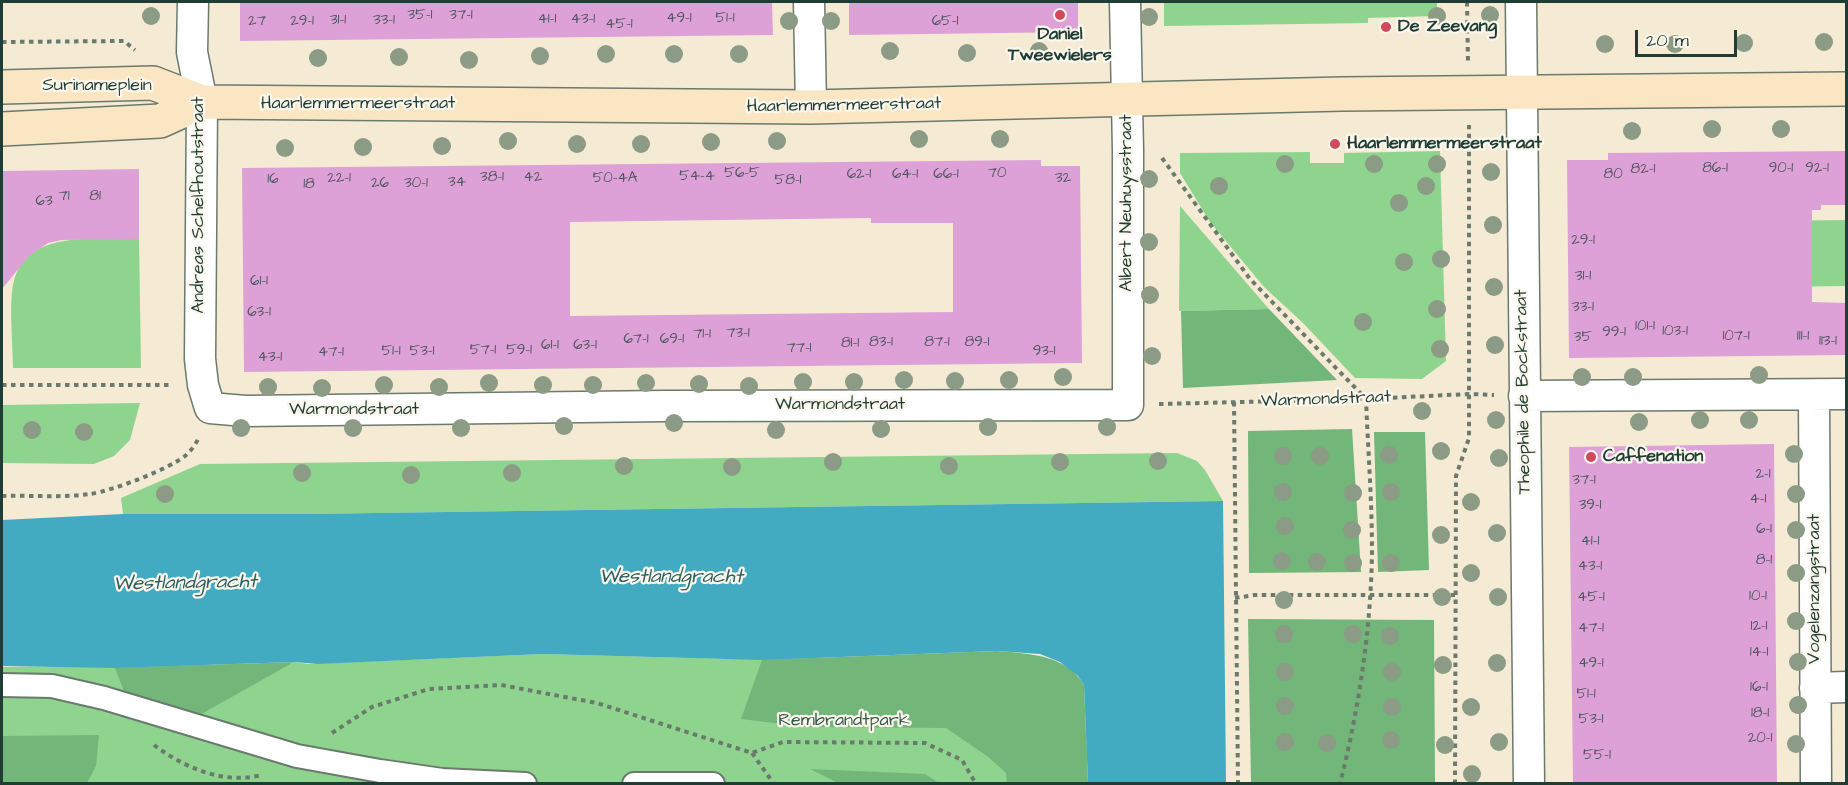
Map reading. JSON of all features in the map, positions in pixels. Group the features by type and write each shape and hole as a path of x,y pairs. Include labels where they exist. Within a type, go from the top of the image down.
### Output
{"main road":[{"name":"Surinameplein","path":"2,87 153,83 202,102"},
{"name":"Haarlemmermeerstraat","path":"202,102 811,107 1342,94 1846,89"},
{"name":"Surinameplein","path":"2,129 160,121 202,102"}],"street":[{"name":"Andreas Schelfhoutstraat","path":"193,2 192,52 202,102 200,359 206,396"},
{"path":"809,2 811,107"},
{"name":"Albert Neuhuysstraat","path":"1125,2 1128,151 1128,405"},
{"name":"Theophile de Bockstraat","path":"1521,2 1529,783"},
{"path":"1524,396 1846,394"},
{"name":"Vogelenzangstraat","path":"1814,395 1816,783"},
{"name":"Warmondstraat","path":"206,396 245,411 666,406 1128,405"},
{"path":"2,685 52,686 104,698 297,756 442,780 525,783"},
{"path":"1815,688 1846,687"},
{"path":"634,783 713,783"}],"path":[{"path":"1455,783 1456,476 1469,438 1467,2"},
{"path":"1128,151 1158,152 1250,279 1366,399 1372,552 1365,660 1349,750 1340,783"},
{"path":"2,385 206,396 196,444 185,456 148,475 103,492 2,496"},
{"name":"Warmondstraat","path":"1128,405 1469,394"},
{"path":"1234,402 1238,783"},
{"path":"1235,598 1255,595 1455,595"},
{"path":"148,741 176,762 221,779 258,777 297,756 372,707 429,689 501,685 597,703 752,753 774,783"},
{"path":"752,753 783,742 925,743 962,760 976,783"}],"green space":[{"path":"1164,2 1437,2 1437,16 1368,18 1368,23 1164,26"},
{"path":"1440,151 1446,361 1422,379 1355,378 1303,323 1264,287 1210,222 1180,173 1180,153 1310,152 1310,163 1344,163 1344,153"},
{"path":"1180,206 1269,309 1179,311"},
{"path":"1846,220 1846,286 1633,289 1633,223"},
{"path":"139,239 141,368 13,368 11,315 13,285 20,267 31,254 46,246 64,241"},
{"path":"1269,309 1337,380 1183,388 1181,311"},
{"path":"140,403 130,440 114,456 94,464 2,463 2,405"},
{"path":"1352,429 1361,572 1249,573 1248,431"},
{"path":"1374,432 1425,432 1429,570 1378,572"},
{"path":"1177,453 1197,461 1205,470 1223,501 305,514 123,514 121,498 200,464"},
{"path":"1248,619 1434,620 1435,783 1251,783"},
{"path":"997,651 1034,655 1057,661 1076,675 1084,685 1088,783 1007,783 1006,773 987,756 946,728 807,727 741,719 762,660"},
{"name":"Rembrandtpark","path":"543,654 729,659 1004,656 1087,744 1087,783 2,783 2,667 291,664 294,662 309,664"},
{"path":"294,662 196,717 127,699 115,668"},
{"path":"99,735 96,766 87,783 2,783 2,736"},
{"path":"810,769 925,774 939,783 838,783"}],"water":[{"name":"Westlandgracht","path":"1223,501 1226,783 1088,783 1084,685 1078,676 1060,662 1040,654 997,651 762,660 543,654 318,664 294,662 115,668 2,666 2,520 123,514 305,514"}],"building":[{"path":"240,2 772,2 773,35 240,41"},
{"path":"849,2 1078,2 1078,32 849,35"},
{"path":"1846,151 1846,205 1821,205 1821,210 1812,210 1812,302 1846,303 1846,355 1569,358 1567,160 1608,160 1608,153"},
{"path":"1041,160 1041,166 1080,166 1082,363 244,372 242,168","holes":["871,218 871,223 953,223 953,312 570,316 570,222"]},
{"path":"139,169 139,239 62,240 48,243 29,256 2,289 2,171"},
{"path":"1774,444 1777,783 1573,783 1569,447"}],"place":[{"name":"Daniel Tweewielers","path":"1060,15"},
{"name":"De Zeevang","path":"1386,27"},
{"name":"Haarlemmermeerstraat","path":"1335,144"},
{"name":"Caffenation","path":"1591,457"}]}
